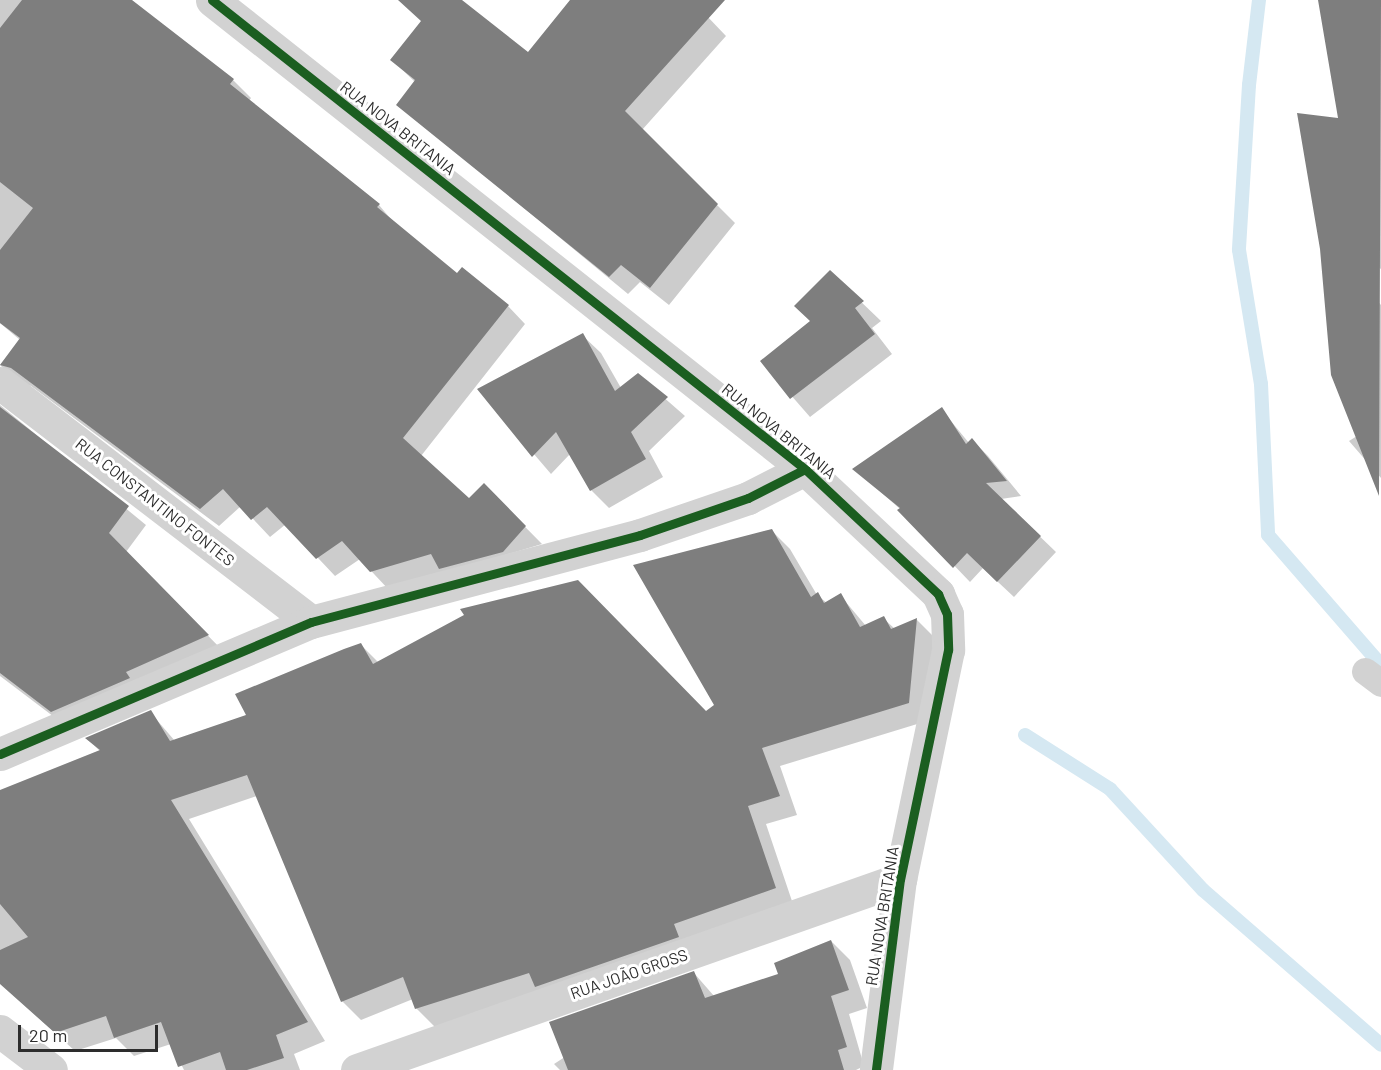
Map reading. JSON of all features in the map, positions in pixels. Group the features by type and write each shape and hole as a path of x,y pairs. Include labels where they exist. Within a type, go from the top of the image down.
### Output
{"street":[{"name":"RUA NOVA BRITANIA","path":"212,0 805,470 929,583 947,614 948,650 942,691 900,879 876,1070"},
{"name":"RUA CONSTANTINO FONTES","path":"0,383 311,622"},
{"path":"0,754 311,622 640,536 748,498 805,470"},
{"name":"RUA JOÃO GROSS","path":"357,1070 900,879"},
{"path":"0,1031 51,1070"}],"building":[{"path":"22,0 132,0 234,79 230,84 380,204 377,207 457,273 462,267 509,305 403,438 469,498 484,483 526,526 503,552 439,569 431,554 370,572 342,541 316,559 267,507 251,520 223,489 200,509 11,368 0,365 20,338 0,323 0,250 33,208 0,182 0,28"},
{"path":"398,0 462,0 528,52 570,0 725,0 625,111 718,204 650,288 621,265 609,277 396,105 415,80 390,60 421,21"},
{"path":"1318,0 1381,0 1379,496 1331,375 1320,249 1297,113 1338,118"},
{"path":"830,270 864,301 855,308 875,334 790,399 760,361 810,321 794,306"},
{"path":"583,333 615,391 638,373 668,397 631,432 646,459 590,491 556,432 532,457 477,389"},
{"path":"0,407 129,506 109,533 209,635 126,672 130,678 51,712 0,673"},
{"path":"942,407 966,444 972,438 1007,481 986,483 1041,536 997,582 967,553 953,568 897,510 900,508 852,469"},
{"path":"772,529 811,597 818,592 824,603 841,593 860,627 884,616 891,629 917,618 909,703 762,748 780,796 748,806 776,888 674,924 679,937 535,987 529,973 415,1009 403,977 341,1002 247,775 171,800 308,1022 276,1035 284,1058 247,1070 226,1070 220,1052 178,1067 161,1022 114,1038 106,1016 55,1033 0,984 0,950 28,937 0,904 0,790 100,750 85,738 151,710 170,741 246,715 235,694 344,649 361,643 373,664 464,615 460,609 578,580 706,711 714,705 633,565"},
{"path":"831,940 849,990 831,996 847,1047 838,1050 844,1070 568,1070 549,1022 694,971 705,998 778,974 774,963"}],"waterway":[{"path":"1259,0 1249,85 1239,250 1261,384 1268,535 1381,665"},
{"path":"1025,735 1110,789 1203,890 1381,1045"}],"cycle path":[{"path":"212,0 805,469 938,594 947,614 948,650 900,879 876,1070"},
{"path":"0,754 311,622 640,535 748,498 805,469"}]}
